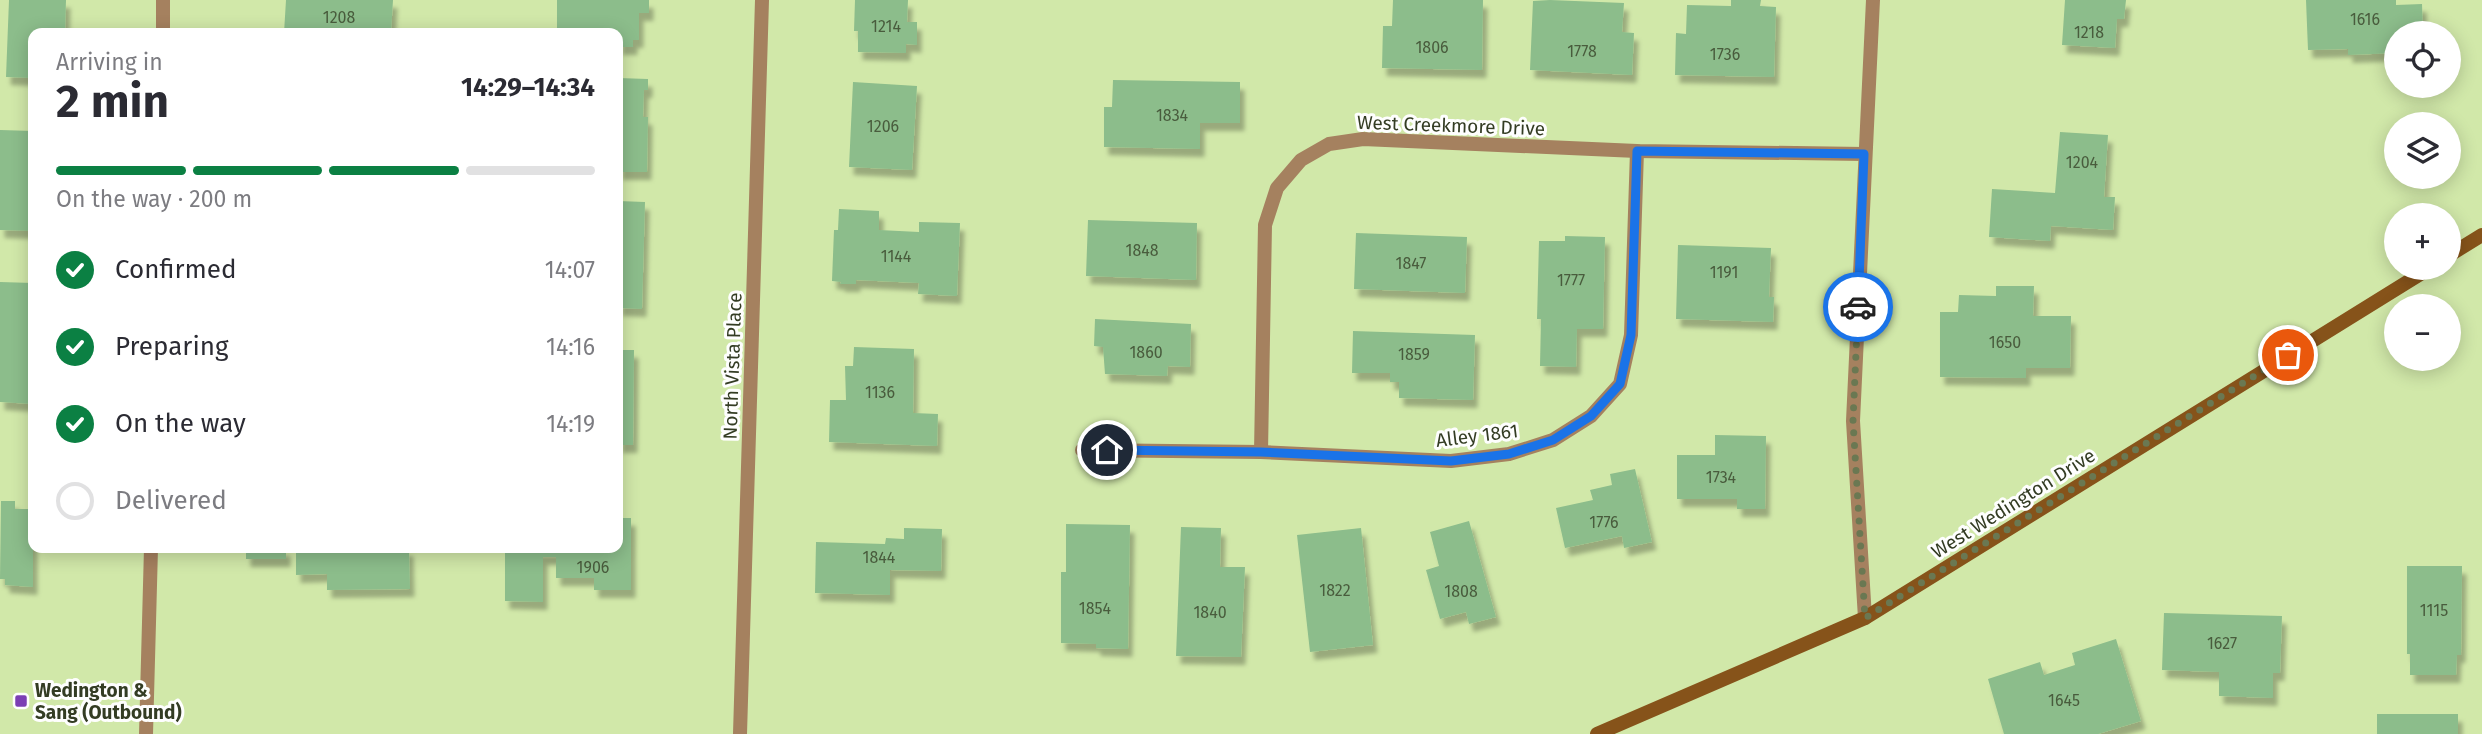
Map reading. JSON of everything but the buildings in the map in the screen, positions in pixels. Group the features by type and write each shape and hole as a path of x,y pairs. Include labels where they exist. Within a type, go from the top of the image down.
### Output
{"main road":[{"path":"2461,248 2482,235"},
{"name":"West Wedington Drive","path":"1597,734 1865,618 2411,280"}],"street":[{"path":"163,0 163,28"},
{"name":"North Vista Place","path":"740,734 762,0"},
{"path":"1865,618 1853,421 1873,0"},
{"name":"West Creekmore Drive","path":"1261,452 1265,225 1277,188 1300,160 1329,144 1363,139 1637,151 1864,154"},
{"name":"Alley 1861","path":"1082,450 1261,452 1451,461 1509,454 1553,440 1591,416 1620,384 1631,335 1637,151"},
{"path":"146,734 151,553"}],"way so far":[{"path":"1858,307 1853,421 1865,618 2288,355"}],"place":[{"name":"Wedington & Sang (Outbound)","path":"21,701"}],"route":[{"path":"1107,450 1261,452 1451,461 1509,454 1553,440 1591,416 1620,384 1631,335 1637,151 1864,154 1858,307"}]}
